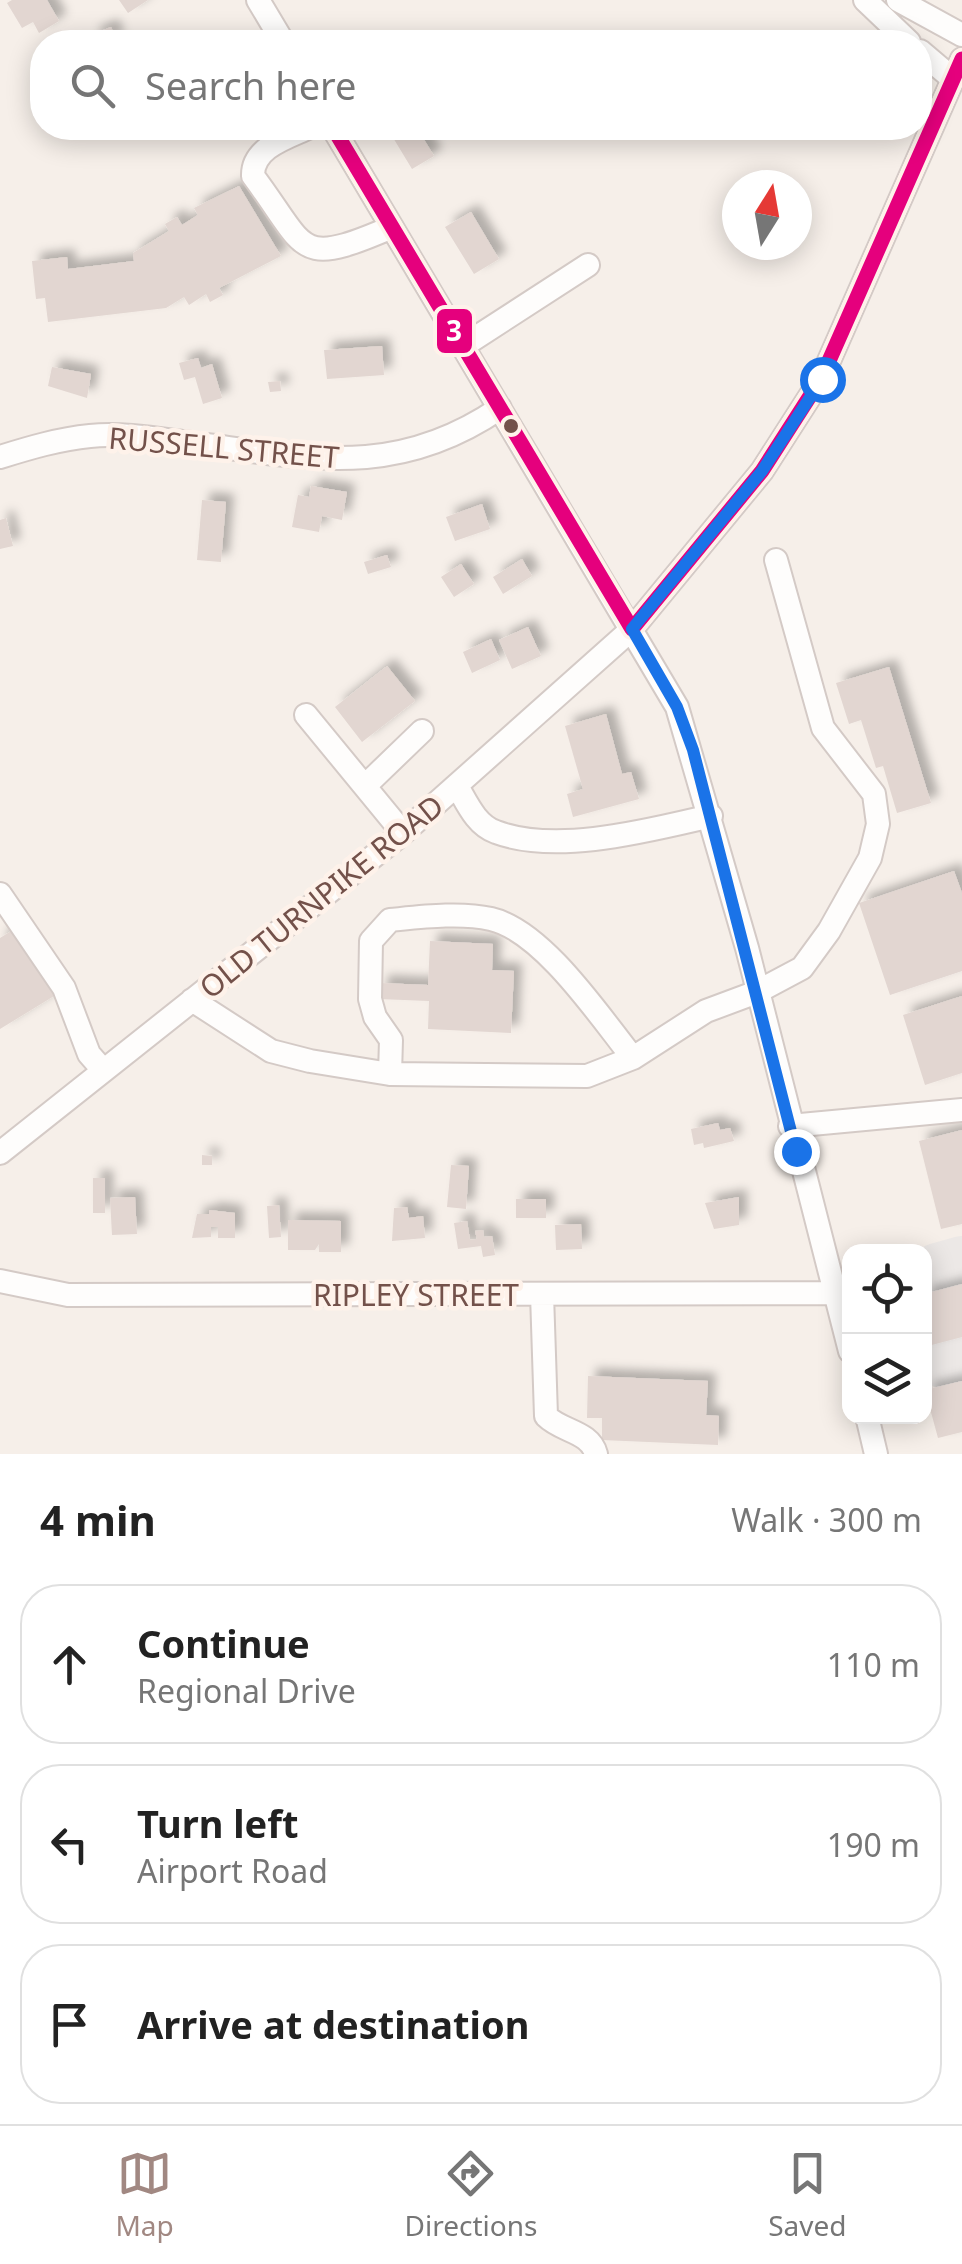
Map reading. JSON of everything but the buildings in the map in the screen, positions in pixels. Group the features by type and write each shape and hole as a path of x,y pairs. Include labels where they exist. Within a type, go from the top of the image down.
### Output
{"street":[{"path":"258,0 276,30"},
{"path":"866,0 897,30"},
{"path":"898,0 962,35"},
{"path":"932,57 958,69"},
{"name":"OLD TURNPIKE ROAD","path":"932,128 958,69"},
{"path":"286,140 262,153 253,166 253,176 293,236 305,246 344,248 392,227"},
{"path":"340,140 677,707 711,816 847,1334"},
{"name":"OLD TURNPIKE ROAD","path":"0,1153 403,833 632,629 762,471 822,379 927,140"},
{"path":"463,346 588,265"},
{"name":"RUSSELL STREET","path":"0,457 91,436 323,459 368,459 434,446 500,408"},
{"path":"192,1000 270,1051 390,1074 587,1076 633,1058 706,1011 757,992 802,968 830,931 870,858 878,824 874,794 822,728 776,560"},
{"path":"306,715 403,833"},
{"path":"366,785 422,731"},
{"path":"458,786 475,817 494,832 520,836 592,840 711,816"},
{"path":"0,894 64,988 89,1054 103,1070"},
{"path":"390,1074 391,1040 375,1017 370,999 371,941 390,920 407,918 490,918 508,925 532,941 633,1058"},
{"path":"790,1126 962,1110"},
{"name":"RIPLEY STREET","path":"0,1281 68,1296 542,1294 841,1305"},
{"path":"542,1294 546,1416 556,1426 594,1444 596,1454"},
{"path":"868,1424 876,1454"}],"taxiway":[{"path":"941,1287 937,1269 962,1262"},
{"path":"936,1344 940,1361 962,1358"}],"transit line":[{"name":"3","path":"932,127 962,59"},
{"name":"3","path":"340,140 632,629 762,471 821,379 926,140"}],"route":[{"path":"796,1151 747,948 693,750 677,707 632,629 762,471 822,379"}]}
